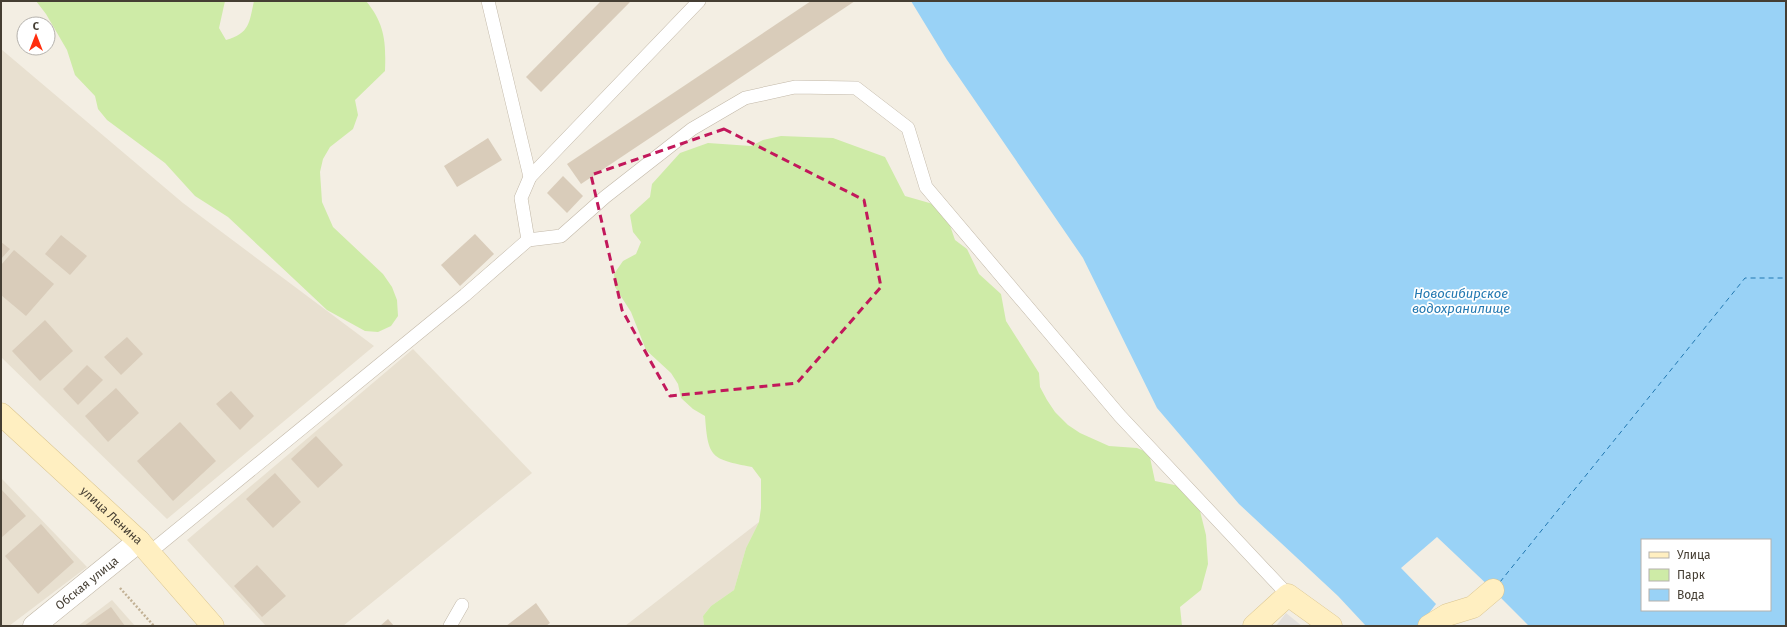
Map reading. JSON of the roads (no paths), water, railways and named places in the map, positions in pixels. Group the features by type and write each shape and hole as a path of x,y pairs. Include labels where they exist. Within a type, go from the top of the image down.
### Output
{"street":[{"name":"улица Ленина","path":"1,414 144,547 213,626"},
{"name":"Обская улица","path":"34,626 104,569 144,547"},
{"path":"1429,626 1447,616 1473,607 1493,590"},
{"path":"1254,626 1288,595 1329,625"}],"lane":[{"path":"488,1 530,177"},
{"path":"528,240 521,198 530,177 699,1"},
{"path":"144,547 465,295 528,240 561,236 605,197 692,129 745,98 795,87 856,88 908,128 926,188 1120,416 1288,595"},
{"path":"450,626 462,605"}],"water":[{"name":"Новосибирское водохранилище","path":"911,1 1786,1 1786,626 1366,626 1338,596 1239,504 1157,408 1083,258 947,60"}]}
